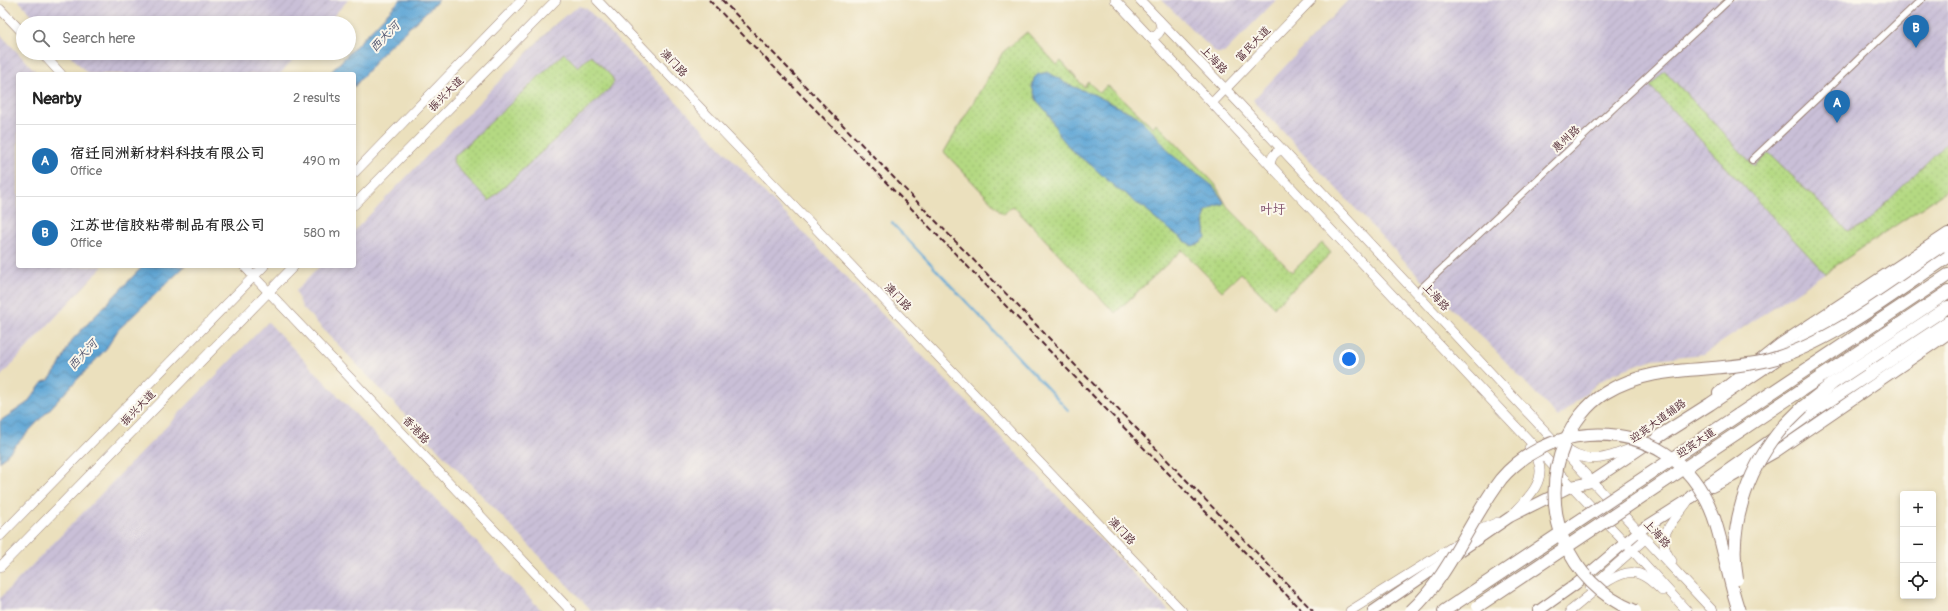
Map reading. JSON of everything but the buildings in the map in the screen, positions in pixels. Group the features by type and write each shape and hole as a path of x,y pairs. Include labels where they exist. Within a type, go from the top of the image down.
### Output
{"highway":[{"path":"1658,437 1710,404 1948,244"},
{"path":"1635,611 1608,596 1591,582 1577,566 1564,543 1558,528 1554,510 1554,481 1559,457 1570,430 1584,411 1604,394 1623,382 1669,370 1725,368 1769,360 1819,341 1948,257"},
{"name":"迎宾大道","path":"1444,611 1948,274"},
{"name":"迎宾大道","path":"1474,608 1948,292"},
{"path":"1745,611 1735,569 1734,550 1739,511 1754,470 1769,446 1778,433 1803,407 1815,397 1948,307"},
{"path":"1691,497 1809,414 1948,322"},
{"path":"1411,611 1426,597 1442,575 1485,503 1502,478 1524,458 1547,444 1578,436 1604,434 1626,436 1663,451 1682,466 1694,481 1713,515 1739,611"}],"main road":[{"name":"振兴大道","path":"356,171 522,0"},
{"name":"振兴大道","path":"356,203 556,0"},
{"name":"澳门路","path":"597,0 1182,611"},
{"path":"1115,0 1572,486 1687,611"},
{"name":"上海路","path":"1140,0 1226,89 1591,482 1714,611"},
{"name":"富民大道","path":"1212,103 1311,0"},
{"path":"0,9 16,26"},
{"path":"1148,35 1154,36 1160,32 1162,28 1159,20"},
{"path":"49,60 60,72"},
{"path":"1270,165 1271,158 1274,154 1282,150"},
{"name":"迎宾大道辅路","path":"1373,611 1510,517 1572,486 1591,482 1658,437 1780,344 1948,234"},
{"name":"香港路","path":"246,268 571,611"},
{"name":"振兴大道","path":"0,536 262,268"},
{"name":"振兴大道","path":"0,567 292,268"},
{"path":"1561,611 1582,594 1642,535 1691,497 1732,477 1774,453 1948,334"},
{"path":"1493,376 1514,394 1567,450 1577,456 1597,459 1606,458 1658,437"},
{"path":"1350,611 1479,530 1510,517 1530,497 1537,484 1540,472 1538,461 1480,388"},
{"path":"1691,497 1666,530 1663,539 1664,548 1714,611"},
{"path":"1538,611 1629,547"},
{"path":"1570,611 1619,574 1635,572 1643,575 1656,585 1682,611"}],"street":[{"name":"惠州路","path":"1416,293 1729,0"},
{"path":"1752,160 1921,0"}],"shaded area":[{"path":"18,0 348,0 333,16 33,16"},
{"path":"1162,0 1276,0 1224,53 1216,53"},
{"path":"1348,0 1948,0 1948,190 1704,354 1653,359 1614,373 1599,382 1558,417 1487,342 1431,289 1253,100"},
{"path":"580,6 587,9 1169,611 592,611 302,307 296,291 318,268 356,268 356,229 554,25"},
{"path":"0,34 16,51 16,60 25,60 36,72 16,72 16,268 101,268 0,377"},
{"path":"75,60 293,60 282,72 86,72"},
{"path":"268,322 542,611 0,611 0,598"}],"green space":[{"path":"1027,32 1057,65 1061,61 1084,87 1088,82 1100,93 1107,85 1153,127 1156,123 1215,184 1227,206 1292,272 1322,243 1331,253 1274,307 1241,273 1222,291 1182,250 1115,313 1013,206 1003,214 944,152 1003,52"},
{"path":"564,53 578,67 591,55 612,77 614,82 609,89 489,201 454,164 454,157"},
{"path":"1665,71 1754,166 1769,153 1848,231 1863,226 1947,142 1948,190 1825,273 1650,86"}],"water":[{"name":"西大河","path":"400,0 439,0 385,50 356,85 356,72 331,72 342,60 356,60 356,46"},
{"path":"1048,72 1069,85 1095,95 1137,116 1156,135 1172,155 1213,186 1224,202 1223,204 1206,212 1204,219 1206,237 1201,243 1192,246 1155,219 1145,208 1134,202 1125,193 1118,190 1092,166 1073,152 1060,136 1047,112 1037,101 1032,87 1034,78 1038,74"},
{"name":"西大河","path":"141,268 183,268 118,330 106,349 0,462 0,421 27,403 43,382 49,380 58,368 71,341"}],"waterway":[{"path":"892,223 1068,410"}],"railway":[{"path":"709,0 1302,611"},
{"path":"722,0 1313,611"}],"place":[{"name":"江苏世信胶粘带制品有限公司","path":"1916,48"},
{"name":"宿迁同洲新材料科技有限公司","path":"1837,123"}],"district":[{"name":"叶圩","path":"1273,210"}]}
